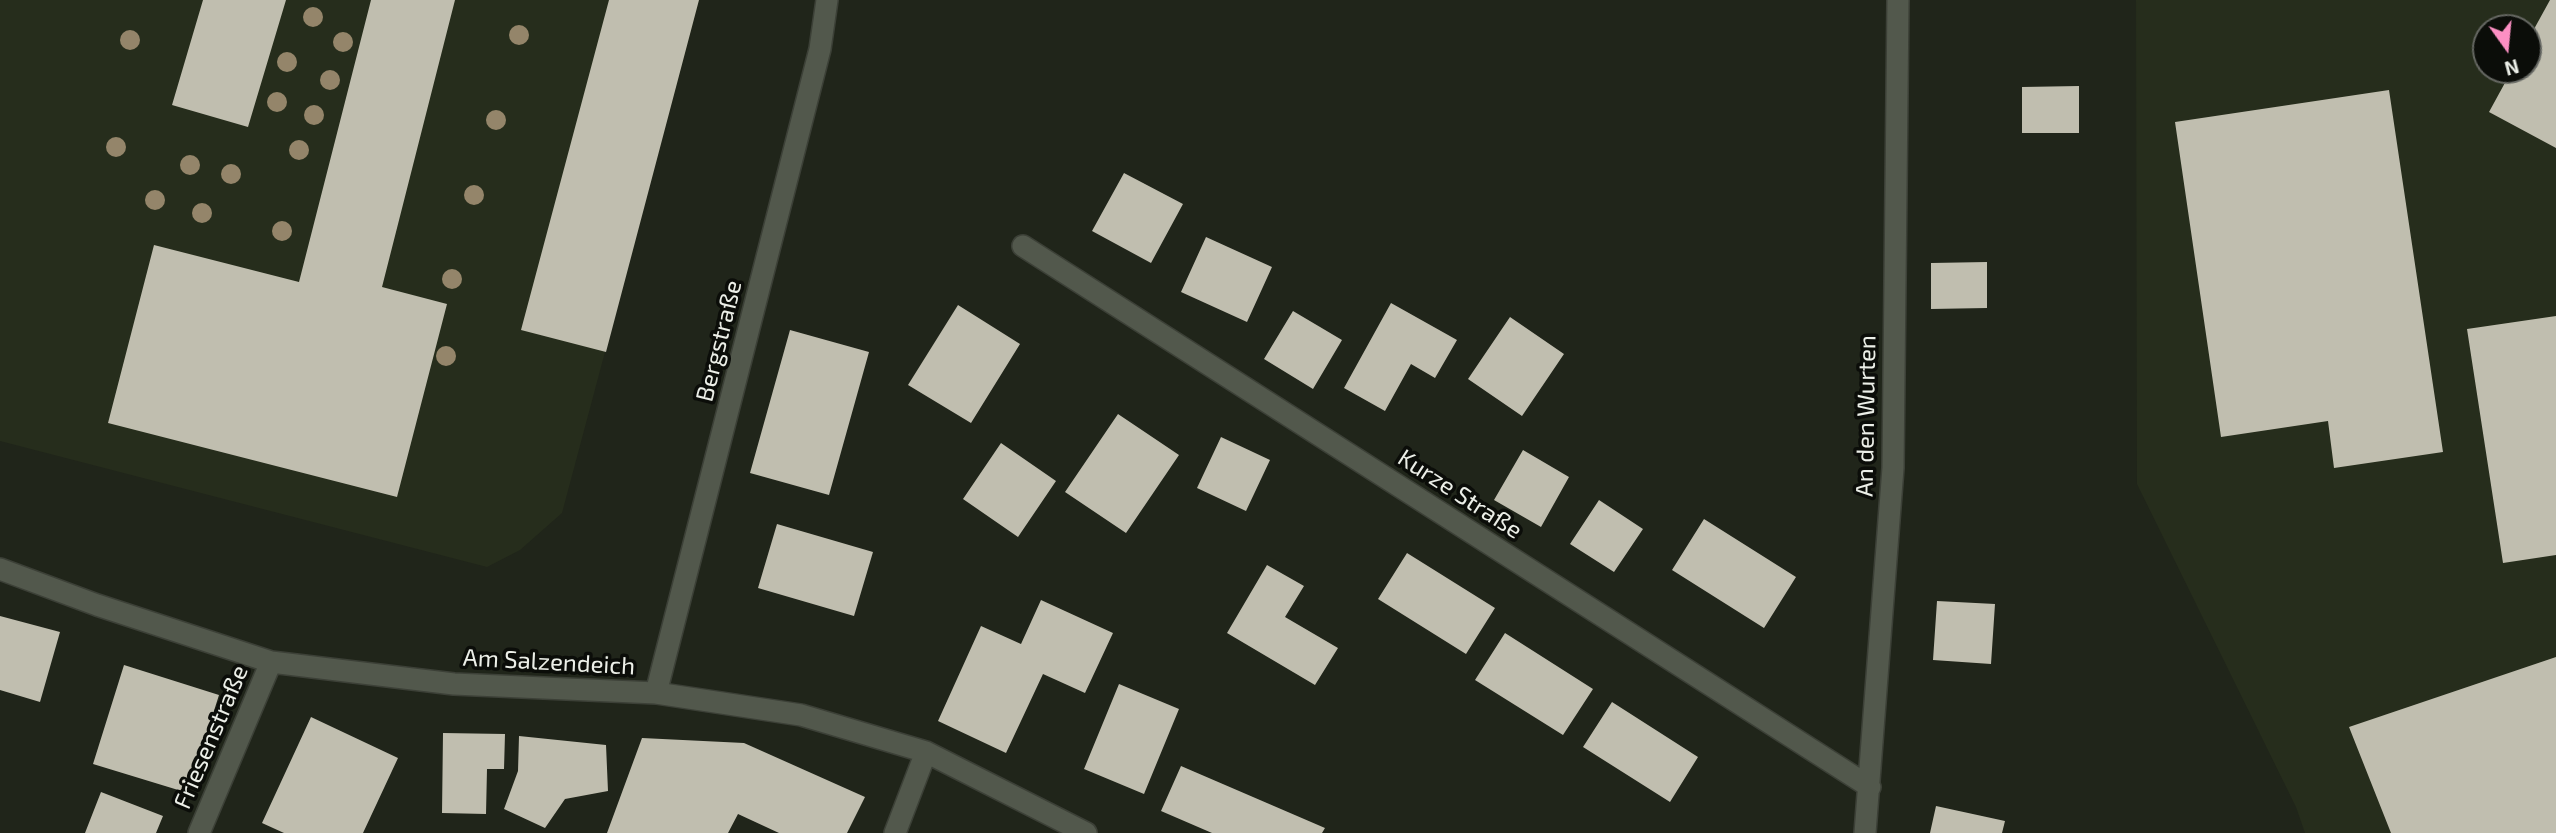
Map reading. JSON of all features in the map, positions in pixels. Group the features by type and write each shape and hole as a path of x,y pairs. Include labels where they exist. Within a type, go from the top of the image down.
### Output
{"street":[{"name":"Bergstraße","path":"656,693 817,62 827,0"},
{"name":"An den Wurten","path":"1865,833 1893,468 1898,0"},
{"name":"Kurze Straße","path":"1023,246 1870,787"},
{"name":"Am Salzendeich","path":"0,569 97,605 271,662 454,684 656,693 801,715 926,752 1086,833"},
{"name":"Friesenstraße","path":"199,833 271,662"},
{"path":"895,833 926,752"}],"shaded area":[{"path":"0,0 699,0 562,513 520,550 487,567 0,441"},
{"path":"2136,0 2556,0 2556,833 2305,833 2296,807 2137,484"}],"building":[{"path":"203,0 286,0 248,127 172,105"},
{"path":"371,0 455,0 382,287 447,304 397,497 108,423 154,245 299,282"},
{"path":"609,0 699,0 606,352 521,330"},
{"path":"2550,0 2556,0 2556,148 2489,112 2504,84 2542,84 2542,15"},
{"path":"2079,86 2079,133 2022,133 2022,87"},
{"path":"2389,90 2443,452 2334,468 2328,421 2221,437 2175,122"},
{"path":"1124,173 1183,204 1151,263 1092,231"},
{"path":"1206,237 1272,267 1247,322 1181,292"},
{"path":"1987,262 1987,308 1931,309 1931,263"},
{"path":"1391,303 1457,340 1435,378 1411,364 1385,411 1344,388"},
{"path":"958,305 1020,344 971,423 908,385"},
{"path":"1293,311 1342,340 1313,389 1264,359"},
{"path":"2556,316 2556,555 2503,563 2467,329"},
{"path":"1510,317 1564,354 1522,416 1468,379"},
{"path":"790,330 869,352 829,495 750,473"},
{"path":"1118,414 1179,455 1126,533 1065,492"},
{"path":"1221,437 1270,460 1246,511 1197,488"},
{"path":"1001,443 1056,481 1018,537 963,499"},
{"path":"1523,450 1569,477 1541,527 1494,500"},
{"path":"1599,500 1643,529 1614,572 1570,544"},
{"path":"1704,519 1796,577 1764,628 1672,570"},
{"path":"777,524 873,552 854,616 758,588"},
{"path":"1407,553 1495,608 1466,654 1378,599"},
{"path":"1267,565 1304,586 1285,617 1338,648 1315,685 1227,633"},
{"path":"1041,600 1113,633 1085,693 1043,674 1006,753 938,721 981,626 1021,644"},
{"path":"1937,601 1995,604 1991,664 1933,660"},
{"path":"0,616 60,632 40,702 0,690"},
{"path":"1505,633 1593,689 1563,735 1475,680"},
{"path":"2556,657 2556,833 2391,833 2349,727"},
{"path":"124,665 219,695 188,793 93,764"},
{"path":"1119,684 1179,709 1144,794 1084,769"},
{"path":"1612,702 1698,757 1670,802 1583,747"},
{"path":"311,717 398,758 363,833 284,833 262,823"},
{"path":"443,733 505,734 504,769 487,769 486,814 442,813"},
{"path":"519,736 606,745 608,791 565,799 545,828 504,809 518,771"},
{"path":"642,738 744,743 865,797 847,833 779,833 738,814 728,833 607,833"},
{"path":"1181,766 1325,828 1322,833 1212,833 1161,811"},
{"path":"101,792 163,816 156,833 85,833"},
{"path":"1936,806 2005,821 2002,833 1930,833"}]}
